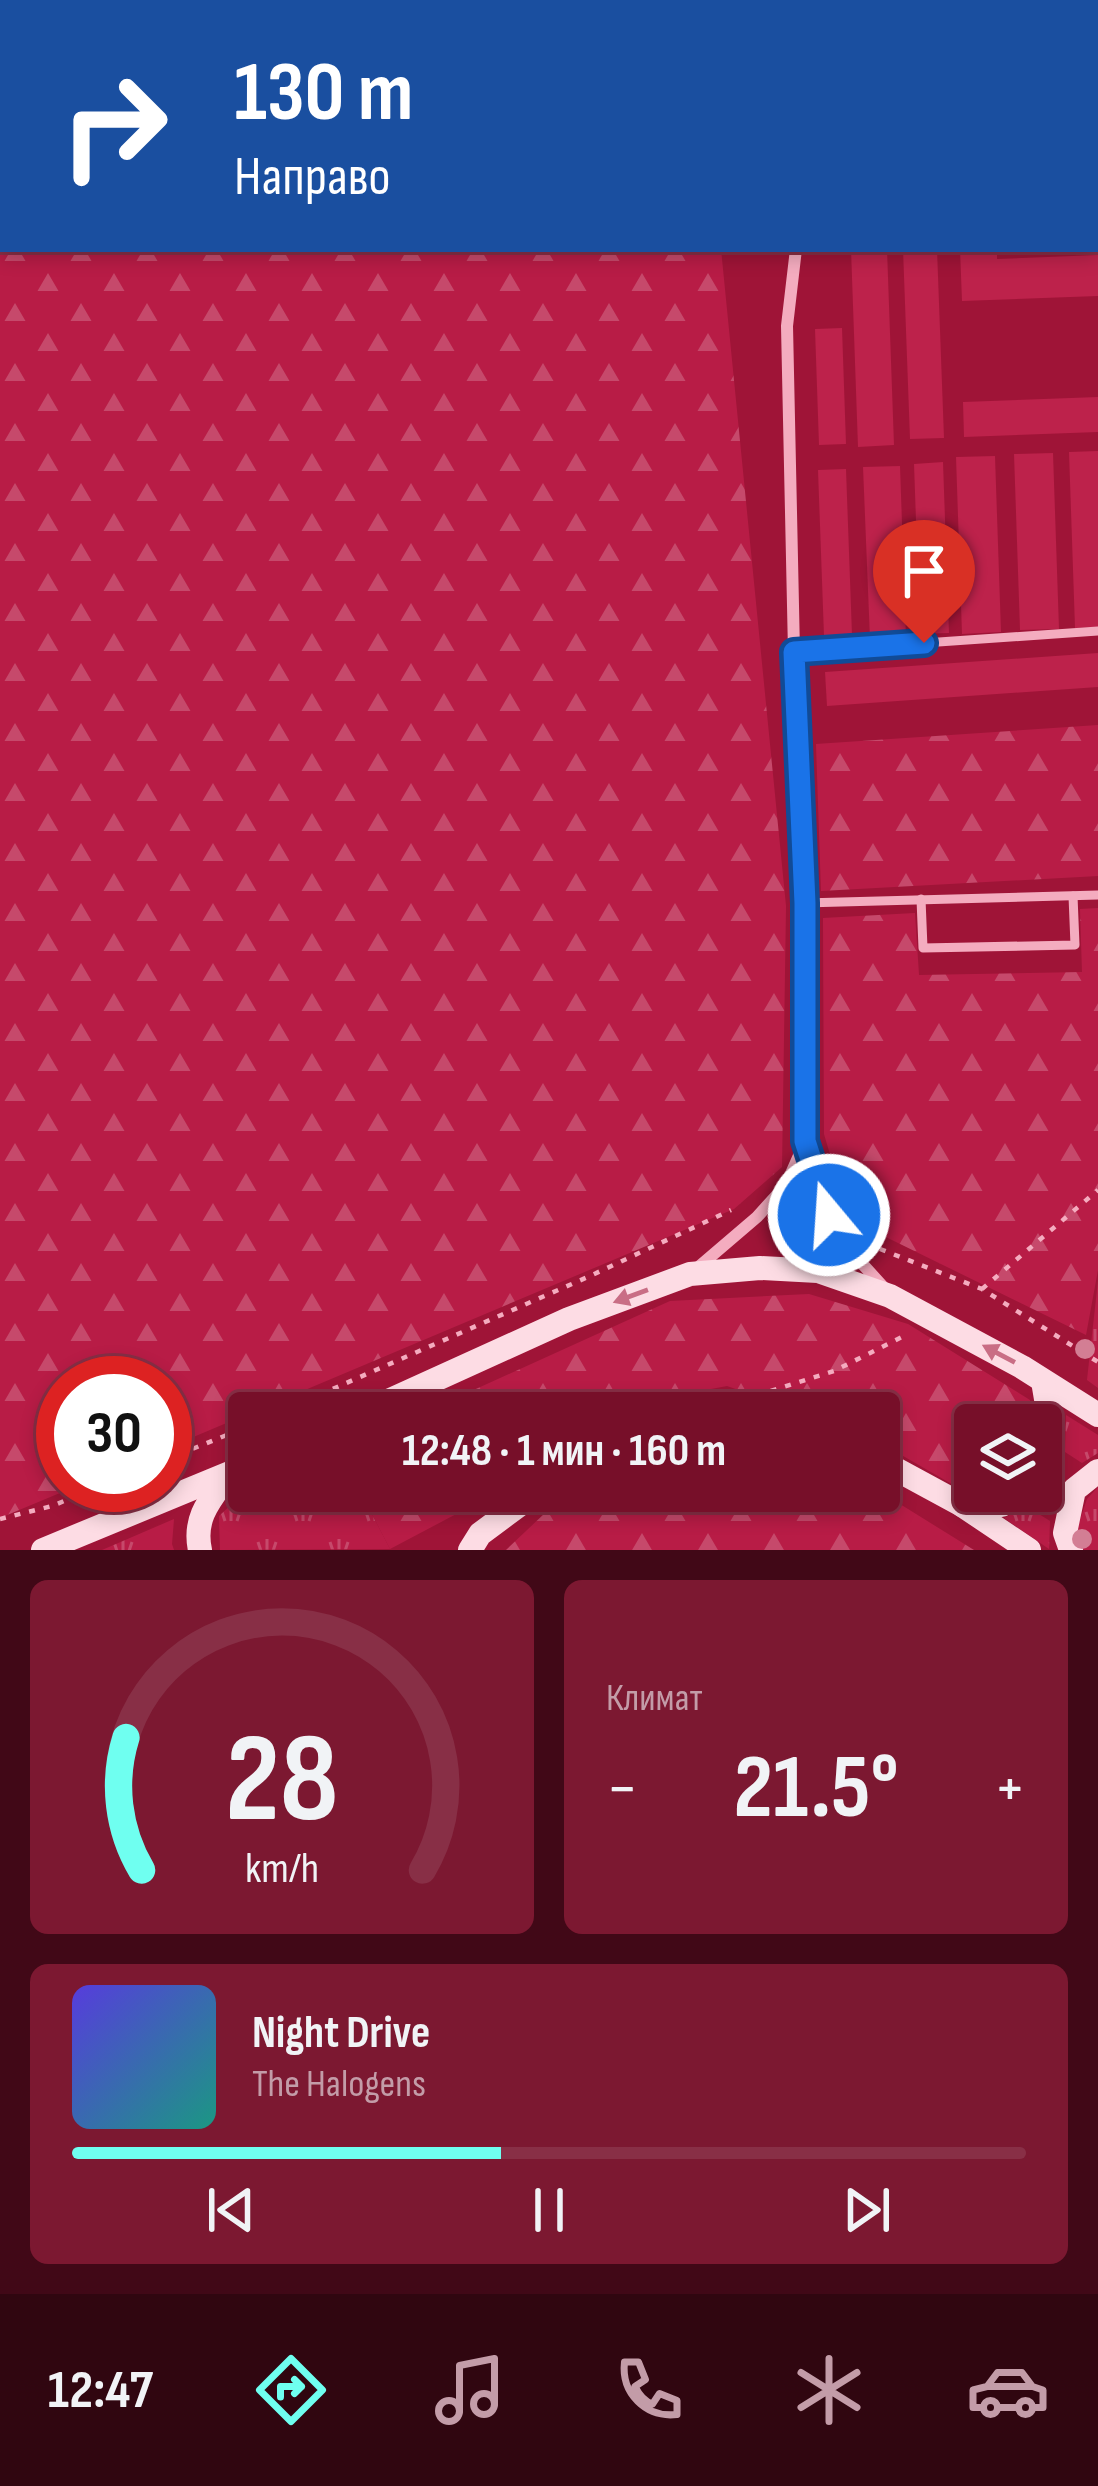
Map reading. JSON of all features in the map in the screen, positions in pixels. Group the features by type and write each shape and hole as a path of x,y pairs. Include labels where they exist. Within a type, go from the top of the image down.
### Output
{"street":[{"path":"796,252 787,326 805,903 805,1141 829,1215 890,1296"},
{"path":"690,1274 758,1217 786,1185 805,1141"},
{"path":"408,1392 569,1318 690,1274 760,1268 818,1271 890,1296 1022,1366 1098,1415"},
{"path":"1043,1382 1047,1404"},
{"path":"900,1471 954,1501"},
{"path":"1071,1550 1065,1533 1074,1490 1098,1471"},
{"path":"44,1550 228,1474"},
{"path":"200,1550 201,1512 228,1481"},
{"path":"445,1550 475,1542 512,1512"},
{"path":"972,1512 1029,1550"}],"lane":[{"path":"794,652 1098,631"},
{"path":"921,899 923,948 1075,945 1073,896"},
{"path":"805,903 1098,896"}],"path":[{"path":"1098,1190 982,1289 1098,1362"},
{"path":"768,1392 834,1371 916,1329 923,1313"},
{"path":"192,1449 228,1434"},
{"path":"0,1519 36,1509"}],"green space":[{"path":"0,252 721,252 786,906 782,1167 734,1209 300,1392 228,1392 228,1422 192,1438 192,1356 36,1356 36,1503 0,1518"},
{"path":"1098,725 1098,876 821,891 816,744"},
{"path":"1098,908 1098,1270 1086,1335 849,1219 824,1134 823,918 915,913 919,975 1082,972 1080,909"},
{"path":"1098,1281 1098,1388 1087,1380"},
{"path":"809,1294 908,1324 1030,1404 954,1404 954,1485 900,1454 900,1392 744,1392 727,1386 695,1392 469,1392 670,1301"},
{"path":"1066,1415 1098,1435 1098,1453 1082,1463 1065,1452"},
{"path":"1098,1487 1098,1550 1080,1550 1074,1538 1087,1499"},
{"path":"900,1504 974,1550 506,1550 545,1513 900,1512"},
{"path":"228,1508 228,1512 371,1512 390,1549 220,1550 219,1516"},
{"path":"371,1512 460,1512 390,1549"},
{"path":"1015,1512 1036,1512 1050,1521 1049,1549 1004,1518"},
{"path":"174,1519 174,1550 102,1550"}],"building":[{"path":"851,252 887,252 894,445 858,447"},
{"path":"903,252 937,252 944,438 910,439"},
{"path":"960,252 997,252 997,259 1098,255 1098,296 962,301"},
{"path":"842,328 846,444 819,445 815,329"},
{"path":"1098,397 1098,432 964,437 963,402"},
{"path":"1098,451 1098,627 1075,628 1069,452"},
{"path":"1053,453 1059,629 1020,630 1014,454"},
{"path":"995,456 1001,632 962,634 956,457"},
{"path":"943,462 949,633 920,634 914,464"},
{"path":"900,466 906,637 870,639 863,467"},
{"path":"846,469 852,635 824,636 818,470"},
{"path":"1098,653 1098,687 827,706 825,672"}],"route":[{"path":"829,1215 805,1141 805,903 794,652 924,643"}]}
